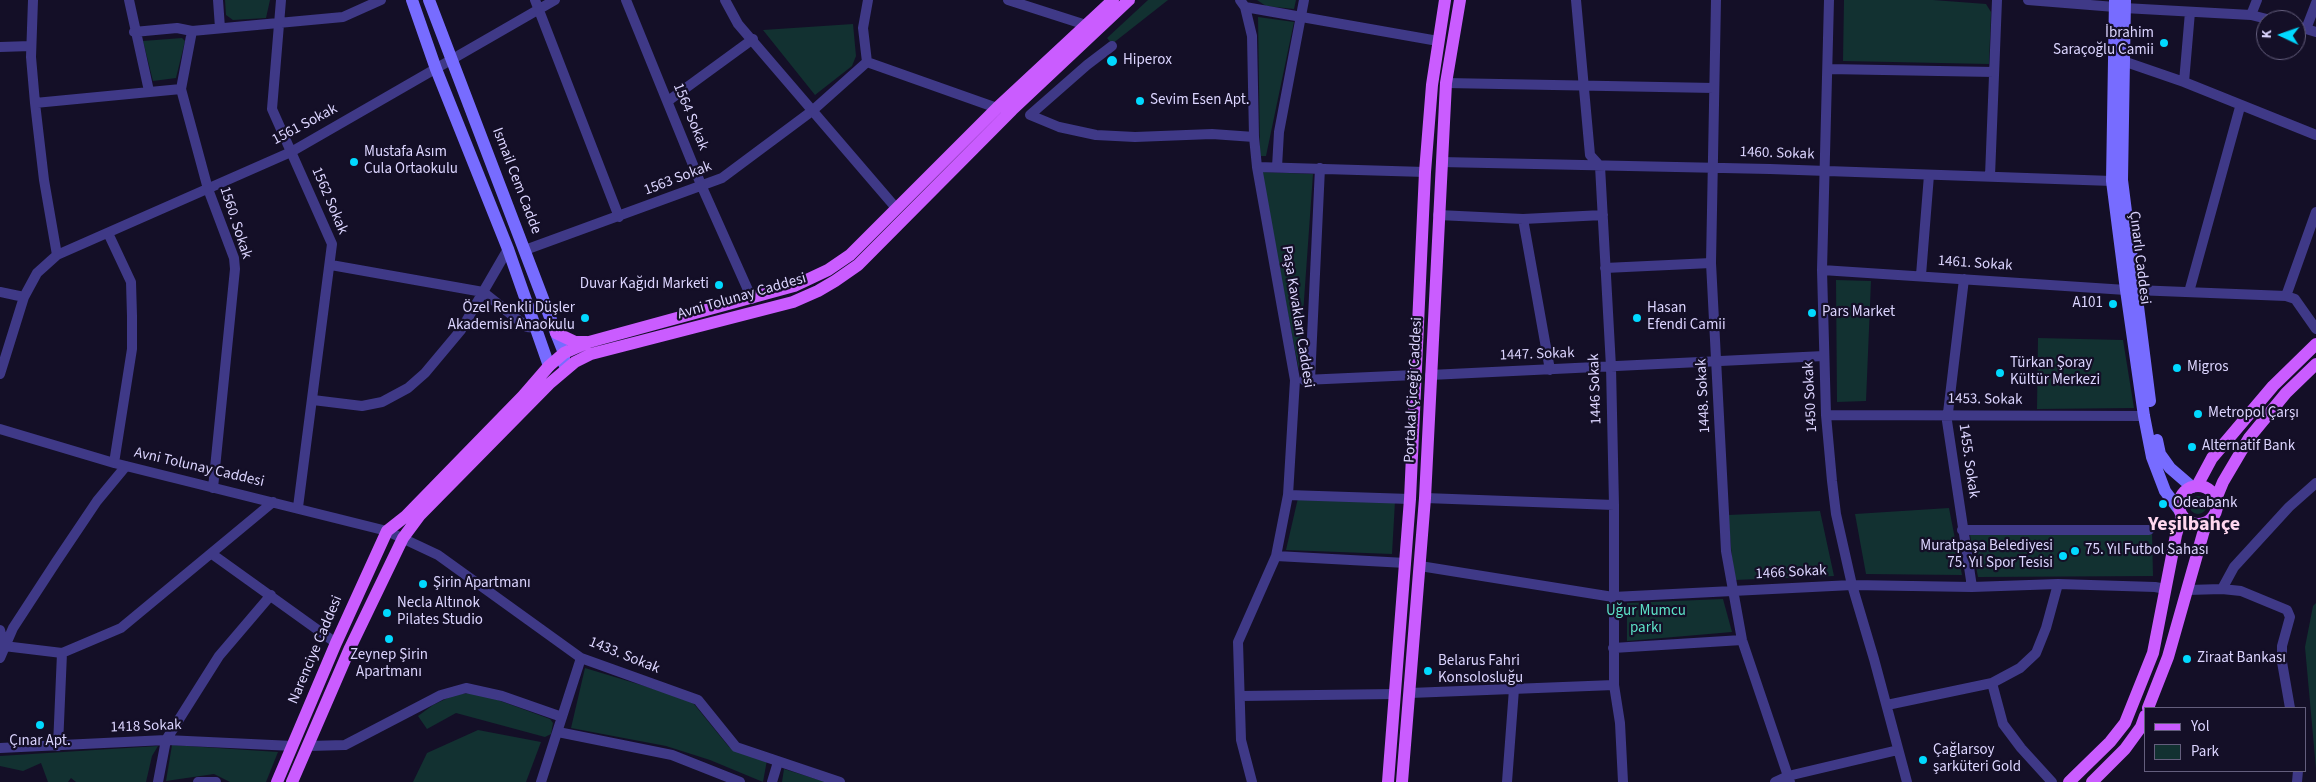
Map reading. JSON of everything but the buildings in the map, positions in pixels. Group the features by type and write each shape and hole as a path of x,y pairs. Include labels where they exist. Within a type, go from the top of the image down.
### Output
{"main road":[{"path":"412,0 436,69 508,250 549,366"},
{"name":"Ismail Cem Cadde","path":"429,0 564,353"},
{"name":"Avni Tolunay Caddesi","path":"387,531 413,509 523,396 549,366 564,353 589,342 794,286 828,270 850,255 997,108 1113,0"},
{"name":"Avni Tolunay Caddesi","path":"403,538 420,515 559,375 575,362 591,354 793,302 818,291 858,265 1012,110 1129,0"},
{"name":"Portakal Çiceği Caddesi","path":"1388,782 1410,499 1425,172 1432,85 1446,0"},
{"name":"Portakal Çiceği Caddesi","path":"1402,782 1425,498 1446,83 1460,0"},
{"name":"Çınarlı Caddesi","path":"2120,4 2123,61 2122,180 2130,290"},
{"name":"Çınarlı Caddesi","path":"2120,4 2112,181 2130,290 2148,415 2152,457 2165,491 2181,513"},
{"path":"556,333 575,342 589,342"},
{"path":"2069,782 2110,742 2125,722 2153,653 2181,513 2181,496 2194,486 2212,458 2273,386 2316,344"},
{"path":"559,375 564,365 564,353"},
{"path":"2148,707 2168,658 2206,522 2216,511 2216,499 2222,482 2249,438 2286,393 2316,364"},
{"name":"Çınarlı Caddesi","path":"2148,415 2160,454 2177,475 2194,486"},
{"path":"2194,486 2211,491 2216,499"},
{"path":"2181,513 2192,523 2206,522"},
{"name":"Narenciye Caddesi","path":"277,782 336,643 387,531"},
{"name":"Narenciye Caddesi","path":"292,782 350,648 403,538"},
{"path":"2092,782 2125,749 2141,727 2144,719"}],"street":[{"path":"0,374 24,297 37,274 57,255 44,180 35,103 31,46 33,0"},
{"path":"129,0 134,32 149,91"},
{"path":"218,0 220,28"},
{"name":"1562 Sokak","path":"281,0 272,109 290,152 323,220 332,244 314,400 298,508"},
{"path":"134,32 177,28 192,31 343,17 381,0"},
{"name":"1561 Sokak","path":"57,255 290,152 451,61 537,5 555,0"},
{"name":"1564 Sokak","path":"626,0 702,187 752,298"},
{"path":"725,0 738,24 753,38 896,208"},
{"path":"868,0 863,28 868,62 997,108"},
{"path":"1008,0 1086,25"},
{"path":"1277,167 1279,132 1304,0"},
{"name":"1446 Sokak","path":"1576,0 1590,155 1600,166 1603,214 1611,367 1614,505 1612,648 1614,685 1620,723 1623,782"},
{"name":"1448. Sokak","path":"1716,0 1711,262 1726,551 1742,640 1789,779"},
{"name":"1450 Sokak","path":"1829,0 1822,270 1826,415 1836,514 1852,585 1907,782"},
{"path":"1990,176 1998,0"},
{"path":"2028,0 2120,4 2190,12 2256,16"},
{"path":"2251,15 2257,0"},
{"path":"2306,29 2316,3"},
{"path":"1242,4 1300,17 1438,41"},
{"name":"Paşa Kavakları Caddesi","path":"1242,4 1252,36 1254,137 1257,167 1294,380 1288,496 1276,556 1238,642 1241,740 1252,782"},
{"path":"537,5 619,217"},
{"path":"2184,82 2190,12"},
{"name":"1560. Sokak","path":"192,31 180,88 208,188 234,258 235,269 213,488"},
{"path":"668,101 753,38"},
{"path":"0,47 31,46"},
{"path":"1112,46 1087,65 1030,115 1059,127 1096,135 1135,137 1212,134 1254,137"},
{"path":"2123,61 2184,82 2240,107 2316,135"},
{"name":"1563 Sokak","path":"525,250 702,187 722,178 812,110 868,62"},
{"path":"1828,68 1994,72"},
{"path":"1446,83 1714,88"},
{"path":"35,103 180,88"},
{"path":"2190,292 2240,107"},
{"name":"1460. Sokak","path":"1441,162 1825,171 2112,181"},
{"path":"1257,167 1425,172"},
{"path":"1310,380 1320,168"},
{"path":"1921,275 1929,175"},
{"path":"2316,212 2286,296 2295,299 2316,329"},
{"path":"1438,214 1523,219 1603,214"},
{"path":"1523,219 1550,370"},
{"path":"108,233 131,282 132,316 132,349 114,463"},
{"path":"314,400 362,406 382,402 408,388 425,372 461,330 508,250"},
{"path":"1606,268 1711,262"},
{"path":"331,265 483,292 527,327 536,328"},
{"name":"1461. Sokak","path":"1822,270 2130,290 2286,296"},
{"name":"1455. Sokak","path":"1964,279 1947,414 1962,530 1972,586"},
{"path":"0,292 24,297"},
{"name":"1447. Sokak","path":"1430,375 1824,356"},
{"path":"1294,380 1415,375"},
{"name":"1453. Sokak","path":"1826,415 2148,415"},
{"path":"0,428 126,466"},
{"name":"Avni Tolunay Caddesi","path":"0,658 13,628 61,554 97,501 126,466 387,531 403,538"},
{"path":"2222,589 2234,567 2289,507 2316,483"},
{"path":"1288,496 1410,499"},
{"path":"1425,498 1614,505"},
{"path":"0,630 4,646 62,654 121,628 274,502"},
{"path":"1962,530 2149,530"},
{"name":"1433. Sokak","path":"403,538 438,554 582,658 698,700 736,748 840,782"},
{"path":"212,554 336,643"},
{"path":"1276,556 1406,564"},
{"name":"1466 Sokak","path":"1420,566 1613,597 1852,585 1972,586 2058,584 2155,586 2166,589"},
{"path":"1887,705 1992,683 2020,668 2036,653 2046,628 2058,584"},
{"path":"2188,590 2222,589 2241,591 2287,610 2290,618 2282,646 2282,662 2290,707"},
{"path":"158,782 166,740 219,656 271,595"},
{"path":"1612,648 1742,640"},
{"path":"58,746 62,654"},
{"path":"541,782 582,658"},
{"path":"1992,683 2002,724 2052,782"},
{"path":"1410,693 1614,685"},
{"path":"309,746 345,745 441,695 466,688 502,696 562,717"},
{"path":"1507,782 1514,689"},
{"path":"1240,696 1395,694"},
{"path":"558,732 672,756 740,782"},
{"name":"1418 Sokak","path":"0,748 166,740 293,746"},
{"path":"1775,782 1898,750"},
{"path":"772,782 778,762"},
{"path":"198,782 216,782"}],"green space":[{"path":"225,0 270,0 266,18 233,20 226,15"},
{"path":"1148,0 1168,0 1112,44 1107,38"},
{"path":"1257,0 1296,0 1294,9 1266,6"},
{"path":"1844,0 1933,0 1986,4 1991,12 1989,64 1843,61"},
{"path":"1258,17 1294,22 1266,156 1260,156"},
{"path":"853,24 856,56 852,66 815,95 763,30"},
{"path":"182,38 185,41 176,78 153,81 143,41"},
{"path":"1262,172 1313,174 1299,370 1289,320"},
{"path":"1836,280 1871,281 1866,401 1837,402"},
{"path":"2038,338 2123,340 2134,408 2037,409"},
{"path":"2194,496 2202,496 2207,501 2205,512 2194,514 2189,509 2189,501"},
{"path":"1298,498 1395,501 1392,554 1286,550"},
{"path":"1949,508 1962,575 1866,574 1855,514"},
{"path":"1820,511 1834,576 1734,580 1728,515"},
{"name":"Muratpaşa Belediyesi 75. Yıl Spor Tesisi","path":"2152,532 2153,576 1978,577 1970,535"},
{"name":"Uğur Mumcu parkı","path":"1723,599 1732,632 1627,641 1627,603"},
{"path":"2316,603 2316,769 2305,647 2313,606"},
{"path":"585,668 684,698 694,704 729,747 767,760 763,782 710,760 666,746 571,728"},
{"path":"476,692 550,719 553,723 551,734 545,737 456,713 427,729 418,716 433,705 454,695"},
{"path":"478,730 541,742 526,782 413,782 427,753"},
{"path":"172,745 278,752 266,782 230,782 214,774 166,781"},
{"path":"158,746 152,756 146,782 76,782 71,778 68,782 48,782 41,763 23,771 0,766 0,756"},
{"path":"784,769 826,782 782,782"}],"place":[{"name":"İbrahim Saraçoğlu Camii","path":"2164,43"},
{"name":"Hiperox","path":"1112,61"},
{"name":"Sevim Esen Apt.","path":"1140,101"},
{"name":"Mustafa Asım Cula Ortaokulu","path":"354,162"},
{"name":"Duvar Kağıdı Marketi","path":"719,285"},
{"name":"A101","path":"2113,304"},
{"name":"Pars Market","path":"1812,313"},
{"name":"Özel Renkli Düşler Akademisi Anaokulu","path":"585,318"},
{"name":"Hasan Efendi Camii","path":"1637,318"},
{"name":"Migros","path":"2177,368"},
{"name":"Türkan Şoray Kültür Merkezi","path":"2000,373"},
{"name":"Metropol Çarşı","path":"2198,414"},
{"name":"Alternatif Bank","path":"2192,447"},
{"name":"Odeabank","path":"2163,504"},
{"name":"75. Yıl Futbol Sahası","path":"2075,551"},
{"name":"Muratpaşa Belediyesi 75. Yıl Spor Tesisi","path":"2063,556"},
{"name":"Şirin Apartmanı","path":"423,584"},
{"name":"Necla Altınok Pilates Studio","path":"387,613"},
{"name":"Zeynep Şirin Apartmanı","path":"389,639"},
{"name":"Ziraat Bankası","path":"2187,659"},
{"name":"Belarus Fahri Konsolosluğu","path":"1428,671"},
{"name":"Çınar Apt.","path":"40,725"},
{"name":"Çağlarsoy şarküteri Gold","path":"1923,760"}],"district":[{"name":"Yeşilbahçe","path":"2194,526"}]}
